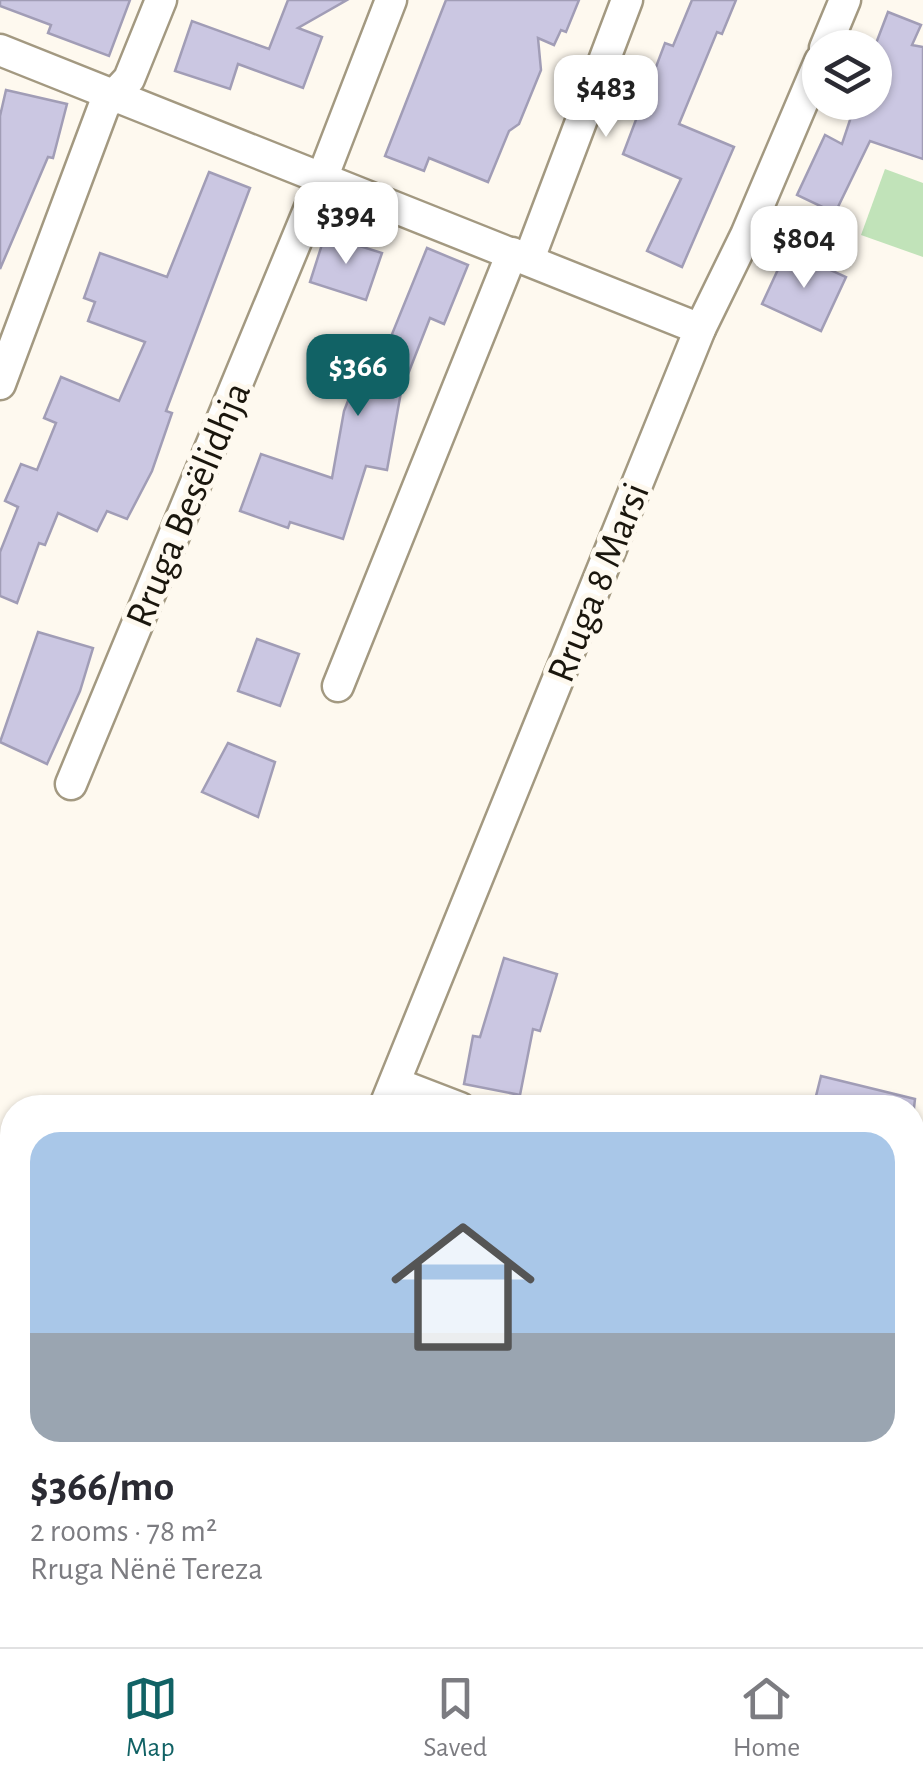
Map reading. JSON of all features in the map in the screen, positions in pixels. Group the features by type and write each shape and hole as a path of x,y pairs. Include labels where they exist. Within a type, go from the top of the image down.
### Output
{"street":[{"path":"0,384 104,106 129,79 162,0"},
{"name":"Rruga Besëlidhja","path":"71,784 322,181 391,0"},
{"path":"338,686 627,0"},
{"path":"833,30 844,0"},
{"path":"0,50 700,329"},
{"name":"Rruga 8 Marsi","path":"389,1095 700,329 746,235 802,103"}],"green space":[{"path":"885,169 923,183 923,257 861,235"}],"building":[{"path":"0,0 130,0 109,56 48,33 51,25 0,6"},
{"path":"288,0 347,0 298,28 322,37 303,88 238,64 230,89 175,71 192,21 269,49"},
{"path":"446,0 579,0 566,32 561,30 554,45 538,38 541,70 519,124 509,131 488,182 429,158 424,171 385,156"},
{"path":"692,0 736,0 722,34 717,32 679,124 734,147 682,267 647,251 681,179 623,154 665,43 673,46"},
{"path":"888,12 921,25 912,45 923,47 923,159 870,141 835,213 797,195 825,135 842,144 850,120 892,120 892,30 881,30"},
{"path":"6,90 67,104 53,158 48,157 0,269 0,116"},
{"path":"209,172 250,188 166,411 172,413 152,471 127,519 107,511 97,531 58,513 45,545 39,543 17,603 0,596 0,552 18,507 5,501 21,464 37,470 56,423 44,418 61,377 119,401 145,342 88,321 95,302 84,298 100,253 167,277"},
{"path":"325,235 382,253 366,300 310,282"},
{"path":"427,248 468,265 444,324 430,318 401,392 387,470 366,466 343,539 290,522 288,528 240,511 261,454 332,478 344,411 356,380 371,386"},
{"path":"787,250 846,277 821,331 762,304"},
{"path":"38,632 93,648 80,691 47,764 0,742"},
{"path":"257,639 299,654 280,706 238,691"},
{"path":"228,743 275,762 258,817 202,792"},
{"path":"504,958 557,974 540,1031 533,1029 520,1095 464,1084 473,1036 480,1037"},
{"path":"821,1076 899,1095 816,1095"}]}
